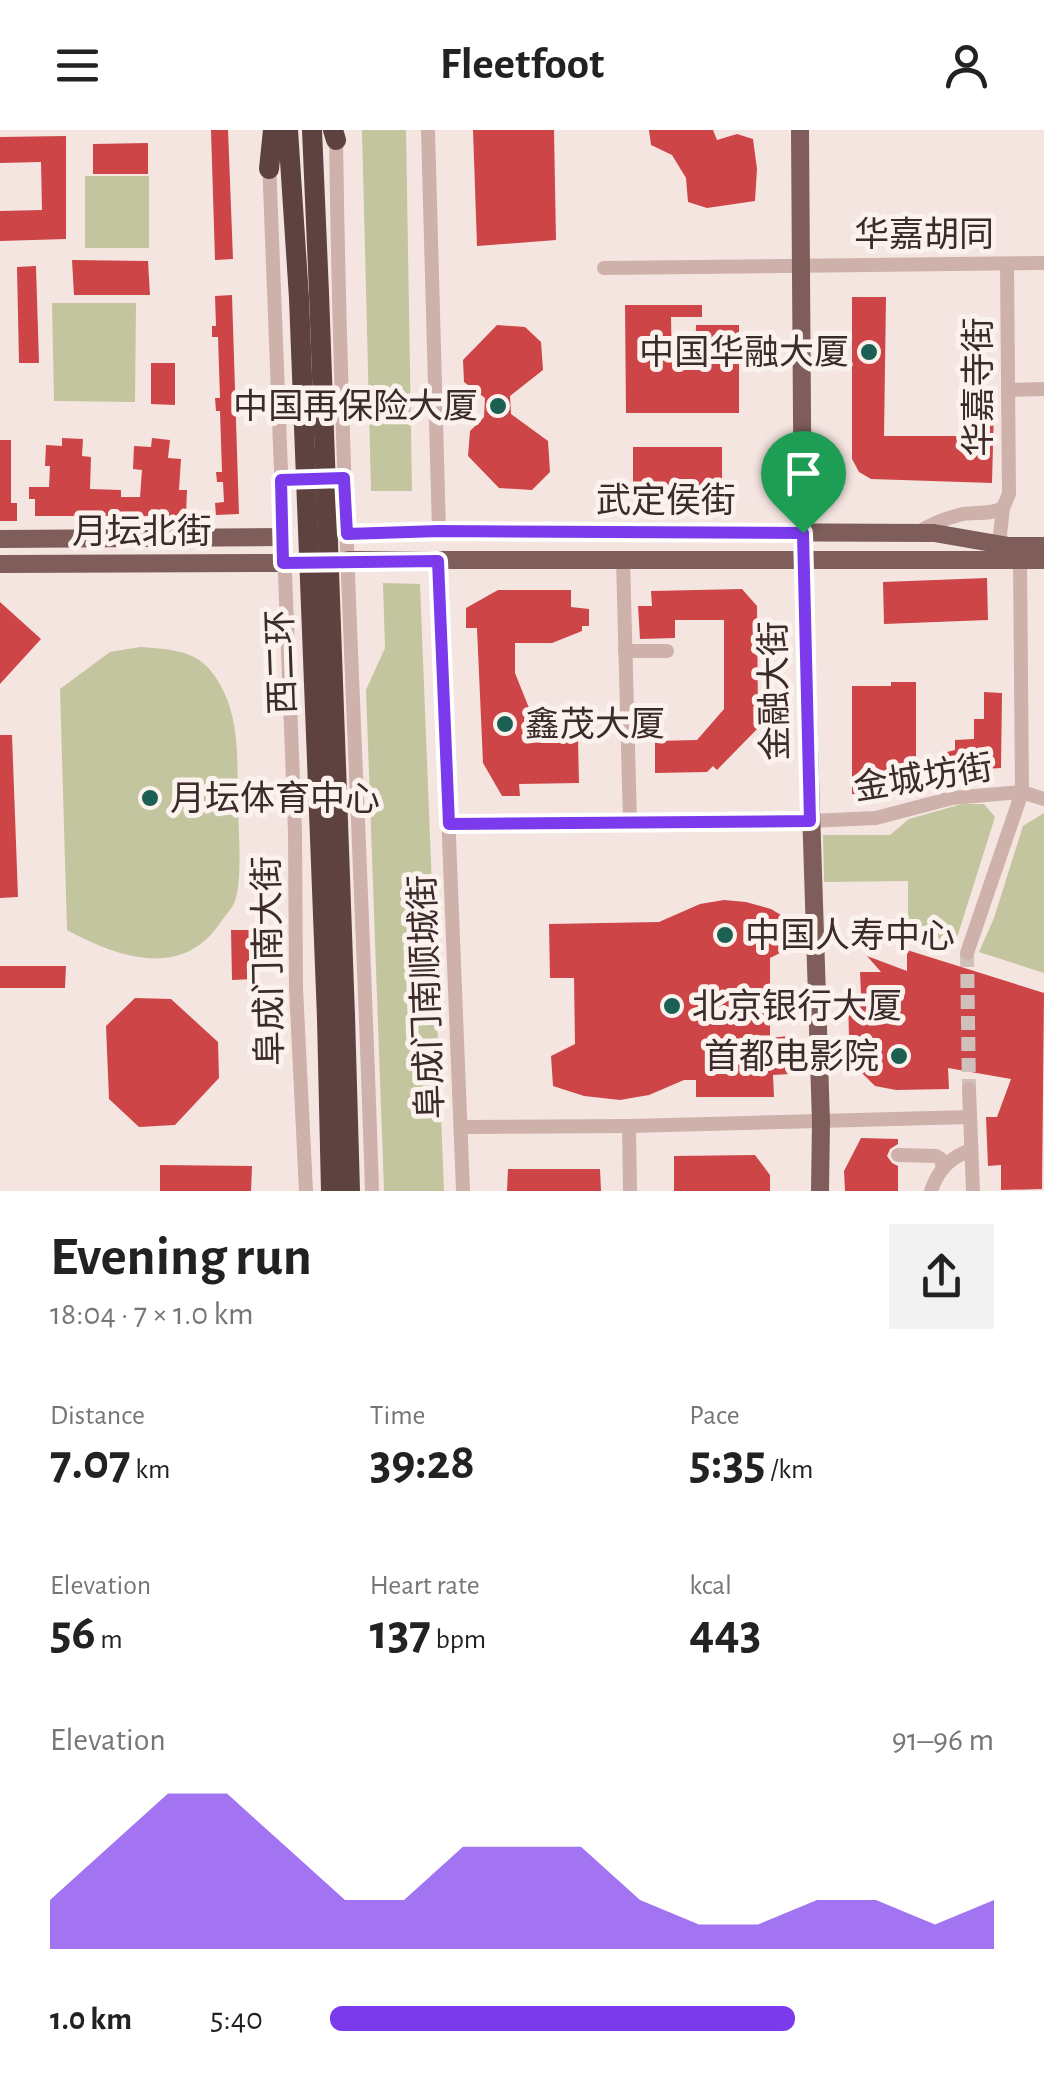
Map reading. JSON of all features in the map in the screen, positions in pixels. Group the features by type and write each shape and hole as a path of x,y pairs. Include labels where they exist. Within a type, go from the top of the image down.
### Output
{"highway":[{"path":"269,170 270,130"},
{"name":"西二环","path":"288,130 309,296 350,1191"},
{"name":"西二环","path":"312,130 309,296 331,1191"}],"main road":[{"name":"金融大街","path":"800,130 810,821 825,1122 820,1191"},
{"name":"武定侯街","path":"347,534 917,534 1044,546"},
{"name":"月坛北街","path":"0,539 282,537"},
{"name":"武定侯街","path":"348,560 1044,560"},
{"name":"月坛北街","path":"0,564 283,563"},
{"path":"825,1122 828,1191"}],"street":[{"path":"428,130 439,531"},
{"path":"335,133 344,478 372,1191"},
{"name":"阜成门南大街","path":"269,170 306,1191"},
{"name":"华嘉胡同","path":"604,268 1044,263"},
{"name":"华嘉寺街","path":"999,544 1003,508 1009,494 1007,264"},
{"path":"1008,390 1044,389"},
{"path":"281,480 344,478"},
{"name":"华嘉寺街","path":"917,534 930,524 1003,508"},
{"path":"282,537 347,534"},
{"path":"283,563 348,560"},
{"path":"623,560 630,822"},
{"path":"967,952 1022,792 1020,560"},
{"name":"阜成门南顺城街","path":"438,561 463,1191"},
{"path":"626,651 667,651"},
{"name":"金城坊街","path":"449,824 810,821 876,818 952,798 1022,792 1044,799"},
{"path":"969,1090 973,1191"},
{"path":"462,1126 970,1117"},
{"path":"630,1126 630,1191"},
{"path":"931,1191 942,1168 956,1154 972,1150"},
{"path":"898,1155 936,1156 941,1159 942,1168"}],"green space":[{"path":"362,130 406,130 412,491 371,491"},
{"path":"85,176 149,176 149,248 85,248"},
{"path":"52,303 136,303 135,402 54,401"},
{"path":"383,583 420,584 444,1191 384,1191 366,690 385,648"},
{"name":"月坛体育中心","path":"140,647 187,654 210,670 227,700 237,750 239,866 235,901 202,943 166,958 126,954 67,930 60,689 110,652"},
{"path":"962,804 984,804 995,817 955,944 908,929 908,881 824,882 823,835 890,835 909,819"},
{"path":"1044,813 1044,973 979,952 1023,826"}],"building":[{"path":"211,130 228,130 233,259 215,260"},
{"path":"473,130 554,130 556,240 477,246"},
{"path":"649,130 713,130 717,140 737,134 753,139 757,169 755,201 707,208 688,202 686,178 672,155 651,145"},
{"path":"66,136 66,239 0,241 0,211 42,210 41,162 0,163 0,137"},
{"path":"148,143 148,174 93,174 93,144"},
{"path":"72,260 148,261 150,295 74,295"},
{"path":"36,266 39,363 19,363 17,267"},
{"path":"232,295 239,514 216,515 215,503 224,502 223,482 217,482 216,472 222,472 220,411 216,411 215,398 220,398 218,337 212,337 212,326 216,326 215,296"},
{"name":"中国华融大厦","path":"852,297 886,297 884,436 964,436 964,408 994,408 992,483 871,479 859,472 852,459"},
{"path":"625,305 702,305 702,317 671,317 672,368 695,368 696,325 739,325 739,413 626,413"},
{"name":"中国再保险大厦","path":"497,325 525,327 541,342 543,370 510,396 511,414 548,441 550,472 532,490 499,488 468,456 470,431 484,417 485,398 464,382 463,360"},
{"path":"151,363 175,363 175,405 151,404"},
{"path":"62,438 83,439 82,456 91,457 90,489 121,490 121,497 140,497 142,470 133,469 134,446 151,447 152,438 170,440 168,458 181,459 179,490 187,490 186,516 35,516 35,499 29,499 29,487 49,487 46,445 62,446"},
{"path":"0,440 11,440 11,503 17,503 17,521 0,521"},
{"path":"633,447 722,447 722,498 633,498"},
{"path":"987,578 988,620 884,624 883,582"},
{"path":"742,589 757,606 755,722 760,726 717,770 713,766 707,772 655,773 655,741 697,740 724,709 724,620 675,620 675,638 640,639 638,606 652,606 651,591"},
{"path":"498,590 571,590 571,607 589,609 589,626 582,626 582,631 552,643 515,643 515,673 529,708 529,740 578,739 579,783 519,784 520,796 502,796 483,763 477,628 466,628 466,608"},
{"path":"0,602 41,639 0,684"},
{"path":"891,682 916,682 916,775 897,775 897,780 865,780 865,794 852,794 852,686 891,686"},
{"path":"984,692 1002,693 1001,768 943,771 939,754 955,750 955,740 974,739 974,719 984,719"},
{"path":"0,735 12,735 18,897 0,898"},
{"name":"北京银行大厦","path":"724,900 771,909 791,921 792,947 770,958 770,1038 788,1036 790,1074 773,1075 774,1097 696,1097 696,1080 684,1080 649,1095 620,1100 584,1096 553,1086 551,1056 575,1044 574,978 550,978 549,924 659,922 700,904"},
{"path":"231,930 253,930 254,979 232,980"},
{"path":"907,950 1044,993 1042,1189 1001,1190 1001,1165 988,1166 986,1117 997,1117 1011,1079 948,1068 949,1089 896,1090 875,1086 861,1072 853,1038 849,1038 848,995 861,994 860,972 881,972 867,956 907,971"},
{"path":"0,966 66,966 65,988 0,988"},
{"path":"135,998 171,999 218,1042 219,1078 175,1125 139,1127 109,1099 106,1026"},
{"path":"861,1138 898,1139 887,1156 898,1166 898,1191 845,1191 844,1171"},
{"path":"755,1155 770,1175 770,1191 674,1191 674,1156"},
{"path":"160,1165 252,1166 251,1191 160,1191"},
{"path":"508,1169 600,1169 601,1191 507,1191"}],"tunnel":[{"path":"967,953 969,1089"}],"place":[{"name":"中国华融大厦","path":"869,352"},
{"name":"中国再保险大厦","path":"498,406"},
{"name":"鑫茂大厦","path":"505,724"},
{"name":"月坛体育中心","path":"150,798"},
{"name":"中国人寿中心","path":"725,935"},
{"name":"北京银行大厦","path":"672,1006"},
{"name":"首都电影院","path":"899,1056"}],"route":[{"path":"344,478 347,534 803,533 810,821 449,824 438,561 283,563 281,480 344,478"}]}
